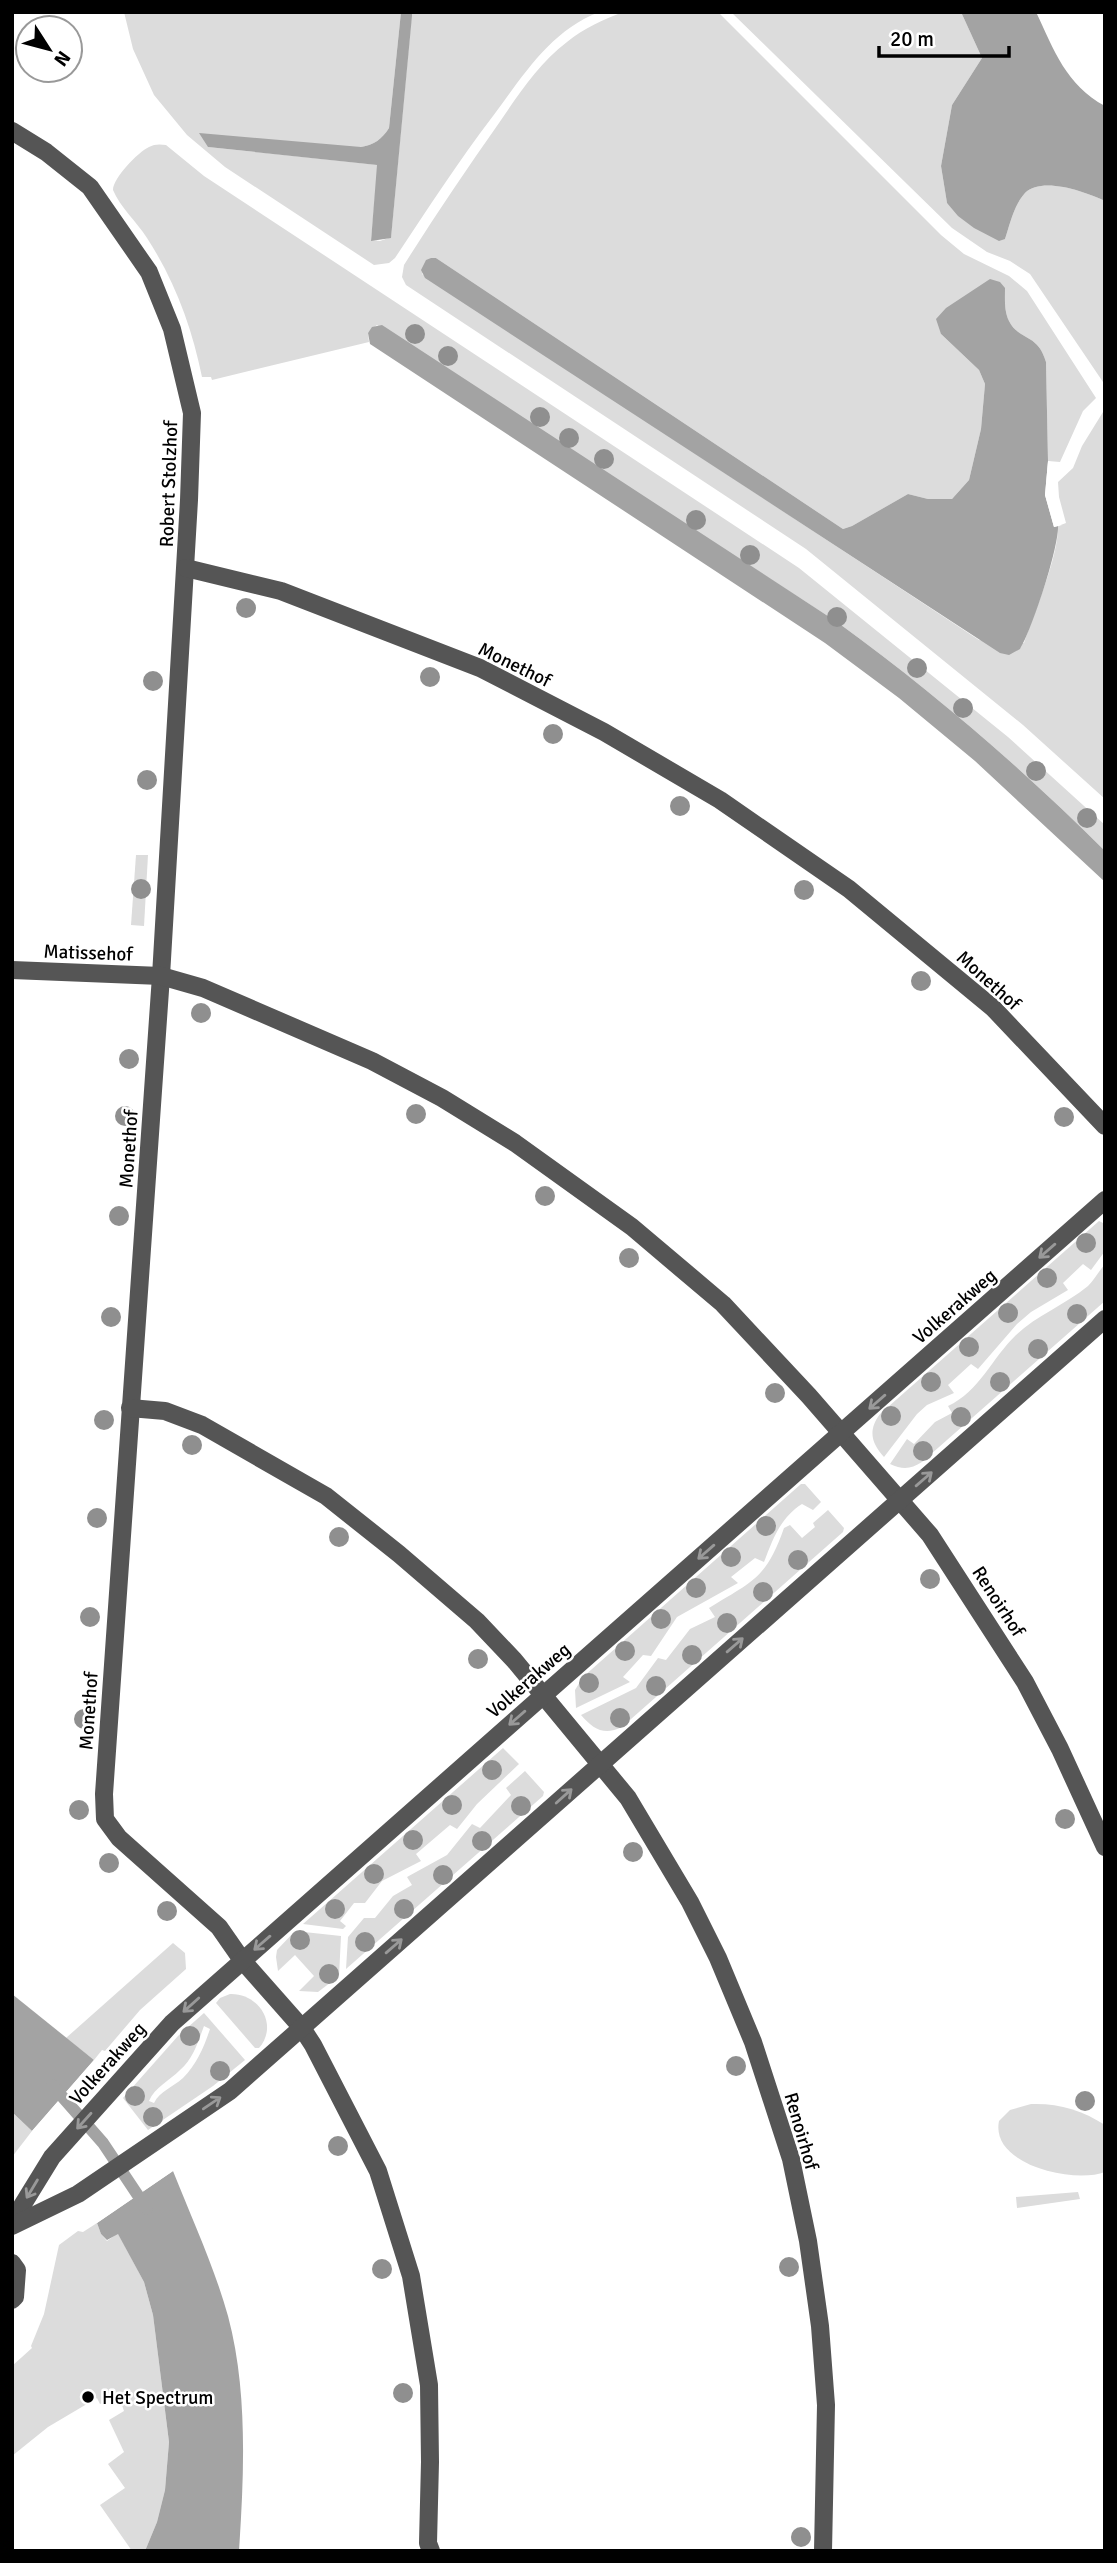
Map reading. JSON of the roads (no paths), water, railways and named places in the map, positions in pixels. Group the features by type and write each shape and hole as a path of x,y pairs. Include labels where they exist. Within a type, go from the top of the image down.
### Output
{"street":[{"name":"Robert Stolzhof","path":"12,131 46,152 90,187 149,272 172,329 192,413 186,568"},
{"name":"Monethof","path":"242,1960 219,1927 119,1838 105,1819 104,1794 161,976 186,568 281,591 480,668 604,732 720,800 849,889 993,1009 1105,1126"},
{"name":"Matissehof","path":"12,970 161,976"},
{"path":"161,976 203,988 372,1062 442,1098 515,1143 632,1227 723,1304 842,1432"},
{"name":"Volkerakweg","path":"12,2224 52,2157 172,2023 1105,1200"},
{"name":"Volkerakweg","path":"12,2224 78,2194 230,2091 1105,1319"},
{"path":"130,1408 165,1411 202,1425 326,1496 399,1553 477,1621 543,1695"},
{"name":"Renoirhof","path":"842,1432 930,1535 1025,1682 1060,1749 1105,1847"},
{"name":"Renoirhof","path":"543,1695 628,1798 690,1902 718,1958 753,2042 791,2160 808,2241 820,2326 826,2405 823,2551"},
{"path":"242,1960 302,2028 313,2045 378,2171 411,2276 429,2385 428,2543 431,2551"},
{"path":"12,2263 17,2270 15,2297 12,2300"}],"waterway":[{"path":"52,2085 103,2143 147,2209"}],"place":[{"name":"Het Spectrum","path":"88,2397"}]}
